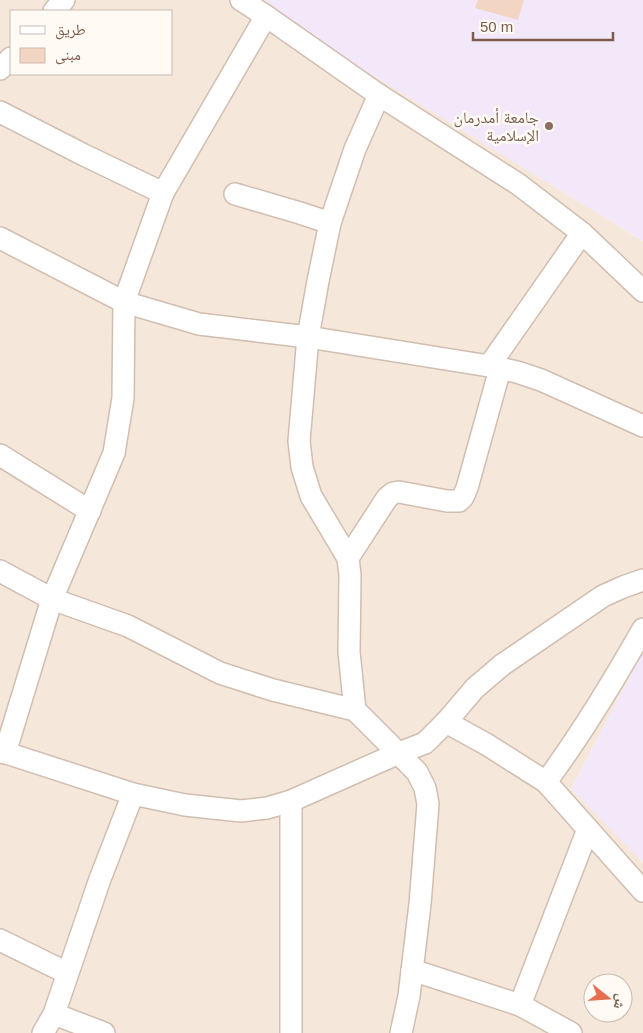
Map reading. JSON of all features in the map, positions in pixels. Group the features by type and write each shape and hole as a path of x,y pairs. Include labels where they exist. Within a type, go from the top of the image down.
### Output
{"street":[{"path":"55,10 64,0"},
{"path":"241,0 379,94 518,184 582,232 643,291"},
{"path":"266,16 163,193 124,302 123,398 114,453 52,599 3,752 134,794 185,805 241,811 267,808 291,801 425,743 476,688 502,665 604,596 643,580"},
{"path":"0,68 10,59"},
{"path":"355,710 349,652 350,575 348,558 311,496 302,467 299,441 308,337 330,223 355,149 379,94"},
{"path":"0,112 163,193"},
{"path":"236,194 330,223"},
{"path":"348,558 387,498 393,493 400,492 447,501 459,501 463,497 467,488 494,367 582,232"},
{"path":"0,238 124,302 200,324 308,337 517,372 541,380 643,426"},
{"path":"0,455 90,511"},
{"path":"0,571 52,599 128,626 220,673 273,690 355,710 417,772 425,788 428,804 420,904 409,996 401,1033"},
{"path":"546,782 570,750 612,684 643,630"},
{"path":"446,722 486,744 546,782 643,891"},
{"path":"43,1033 54,1014 100,879 134,794"},
{"path":"291,801 291,1033"},
{"path":"520,1005 588,829"},
{"path":"0,940 67,973"},
{"path":"412,970 520,1005 572,1033"},
{"path":"54,1014 104,1033"}],"shaded area":[{"path":"0,0 251,0 643,241 643,652 571,789 643,862 643,1033 0,1033"},
{"name":"جامعة أمدرمان الإسلامية","path":"251,0 643,0 643,241 268,11"},
{"path":"643,652 643,862 571,789"}],"building":[{"path":"478,0 524,0 518,20 475,8"}],"place":[{"name":"جامعة أمدرمان الإسلامية","path":"549,126"}]}
